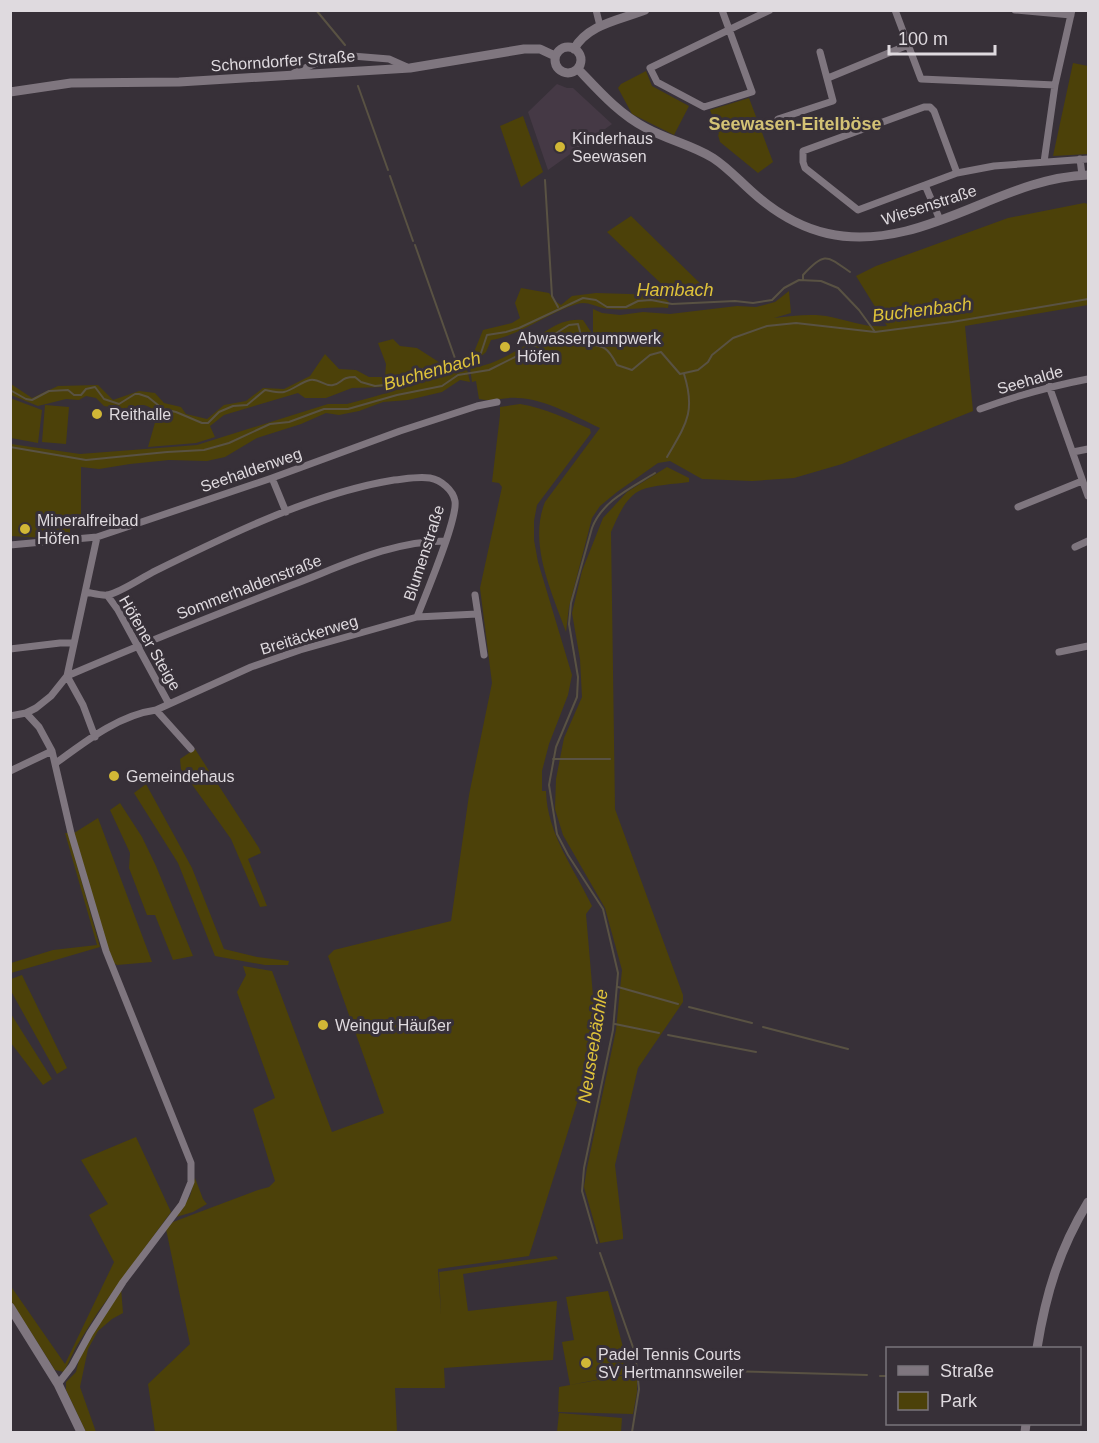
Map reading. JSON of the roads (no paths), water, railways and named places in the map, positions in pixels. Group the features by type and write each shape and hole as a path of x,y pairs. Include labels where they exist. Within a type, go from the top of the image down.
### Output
{"street":[{"path":"596,10 600,26"},
{"path":"574,49 588,32 645,10"},
{"path":"722,10 731,31 752,92 704,107 657,82 650,68 731,31 770,10"},
{"path":"895,10 921,79 1055,85"},
{"path":"1015,10 1071,13 1055,85 1044,162"},
{"path":"828,78 908,45"},
{"path":"565,47 574,49 580,58 578,69 570,73 556,68 555,56 558,52 565,47"},
{"name":"Schorndorfer Straße","path":"10,92 71,83 179,82 410,68 524,49 540,50 555,56"},
{"path":"778,119 834,101 820,52"},
{"path":"287,76 323,60 340,56 389,59 410,68"},
{"name":"Wiesenstraße","path":"578,69 626,116 662,136 710,156 785,217 814,231 843,237 875,238 909,231 1041,181 1085,175"},
{"path":"957,172 934,111 924,106 803,151 805,168 858,210 957,172 994,166 1089,159"},
{"path":"1080,159 1085,175"},
{"path":"925,184 940,220"},
{"name":"Seehalde","path":"980,409 1022,393 1089,379"},
{"path":"1049,386 1089,496"},
{"name":"Seehaldenweg","path":"10,545 97,537 272,478 400,431 477,406 497,402"},
{"path":"1073,452 1089,449"},
{"path":"272,478 286,512"},
{"name":"Blumenstraße","path":"107,595 199,550 286,512 376,483 430,478 438,481 450,491 456,503 455,513 417,617"},
{"path":"1018,507 1082,481"},
{"path":"10,716 26,713 51,696 67,676 97,537"},
{"name":"Sommerhaldenstraße","path":"67,676 187,625 384,549 430,541 445,541"},
{"path":"1075,547 1089,541"},
{"path":"86,592 107,595"},
{"name":"Höfener Steige","path":"107,595 169,704"},
{"path":"476,595 484,655"},
{"name":"Breitäckerweg","path":"56,763 127,718 141,712 156,710 198,689 251,667 300,650 417,617 477,614"},
{"path":"10,649 74,643"},
{"path":"1059,652 1089,646"},
{"path":"67,676 83,705 95,737"},
{"path":"156,710 191,749"},
{"path":"26,713 39,727 52,751 61,794 106,951 191,1163 191,1182 182,1204 123,1282 72,1366 58,1384"},
{"path":"10,771 52,751"},
{"path":"1037,1347 1057,1262 1089,1203"},
{"path":"10,1307 58,1384 81,1432"}],"waterway":[{"path":"316,10 345,45"},
{"path":"358,86 388,170"},
{"path":"390,176 413,241"},
{"path":"545,180 552,296 558,307"},
{"path":"415,245 457,364"},
{"path":"803,280 803,275 816,262 826,258 850,272"},
{"name":"Hambach","path":"10,390 32,400 49,391 68,390 74,395 81,395 86,389 95,387 104,399 119,404 139,394 148,397 163,409 208,423 219,412 233,406 247,405 265,390 284,392 313,380 333,385 355,377 361,382 375,386 385,385 416,369 444,369 481,353 487,335 519,328 583,298 596,300 607,307 626,307 638,301 651,300 672,304 735,301 753,303 772,300 784,288 799,280 821,281 838,288 859,310 875,332"},
{"name":"Buchenbach","path":"10,447 86,460 204,450 229,443 270,424 289,422 324,409 348,409 397,395 442,386 458,375 489,370 529,350 569,325 578,324 583,343 604,348 617,365 632,370 650,355 661,352 680,374 698,370 733,338 767,326 796,323 875,332 952,322 1088,299"},
{"name":"Neuseebächle","path":"667,457 684,426 689,408 684,374"},
{"name":"Neuseebächle","path":"597,1243 582,1191 584,1168 613,1030 618,973 603,909 557,834 549,785 556,747 577,697 578,677 569,624 571,603 592,528 610,503 655,473"},
{"path":"553,759 610,759"},
{"path":"618,987 678,1004"},
{"path":"689,1007 752,1023"},
{"path":"615,1024 659,1033"},
{"path":"763,1027 848,1049"},
{"path":"668,1035 756,1052"},
{"path":"600,1253 635,1353 639,1389 632,1432"},
{"path":"638,1369 715,1371"},
{"path":"724,1371 867,1375"},
{"path":"880,1376 886,1376"}],"place":[{"name":"Kinderhaus Seewasen","path":"560,147"},
{"name":"Abwasserpumpwerk Höfen","path":"505,347"},
{"name":"Reithalle","path":"97,414"},
{"name":"Mineralfreibad Höfen","path":"25,529"},
{"name":"Gemeindehaus","path":"114,776"},
{"name":"Weingut Häußer","path":"323,1025"},
{"name":"Padel Tennis Courts SV Hertmannsweiler","path":"586,1363"}],"district":[{"name":"Seewasen-Eitelböse","path":"795,124"}]}
